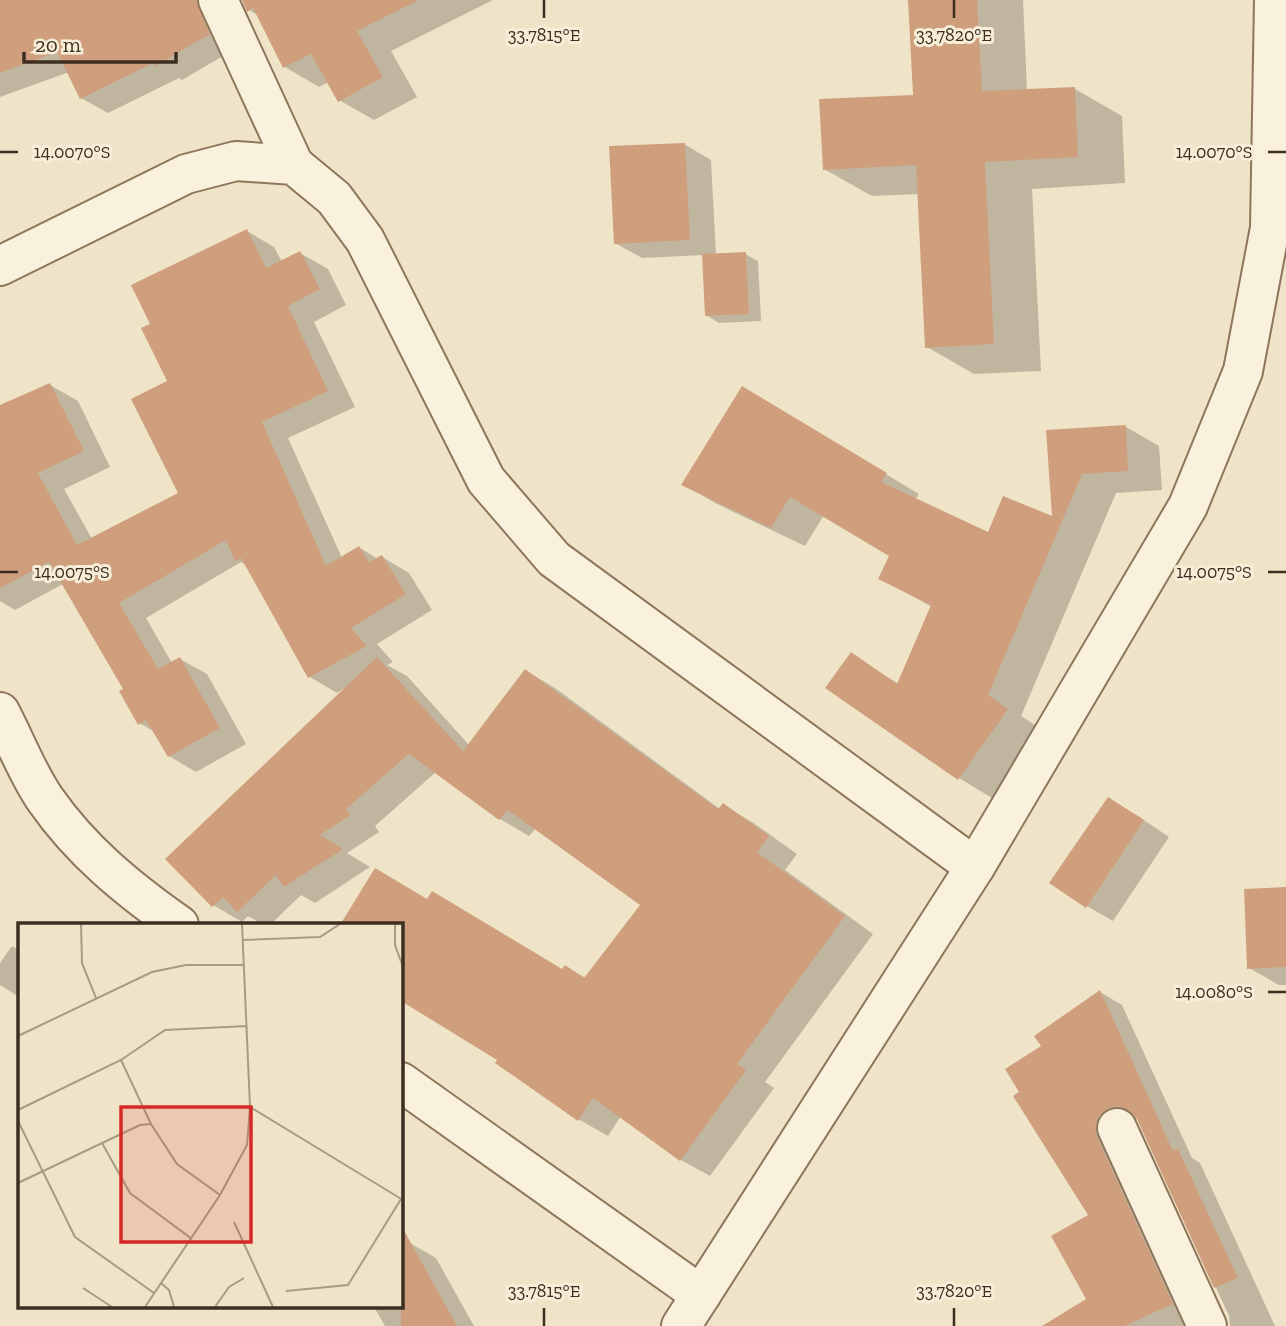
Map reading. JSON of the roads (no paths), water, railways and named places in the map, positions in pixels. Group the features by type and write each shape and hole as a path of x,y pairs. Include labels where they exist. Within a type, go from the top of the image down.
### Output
{"street":[{"path":"218,0 294,164 334,198 365,240 486,480 554,559 975,867"},
{"path":"402,1084 691,1311 975,867 1188,506 1243,371 1270,228 1278,3"},
{"path":"0,266 186,174 236,161 294,164"},
{"path":"0,712 44,798 84,849 137,896 176,923"},
{"path":"1117,1128 1207,1326"}]}
